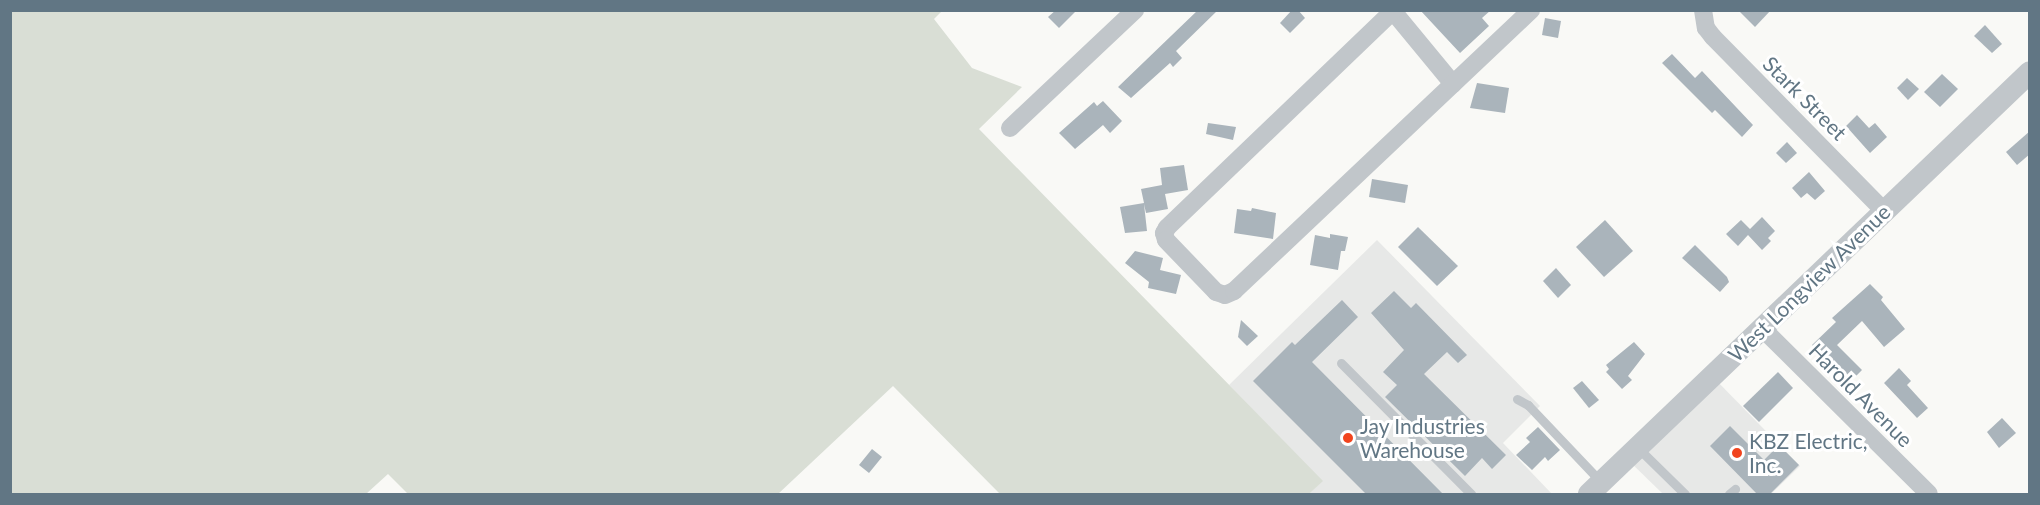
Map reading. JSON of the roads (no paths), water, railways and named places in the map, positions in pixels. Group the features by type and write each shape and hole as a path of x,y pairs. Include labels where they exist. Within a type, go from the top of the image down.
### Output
{"street":[{"path":"1010,128 1135,10"},
{"path":"1454,84 1393,11 1167,228 1164,233 1166,240 1216,292 1225,295 1234,291 1454,84 1531,10"},
{"name":"Stark Street","path":"1703,11 1706,28 1713,37 1884,211"},
{"name":"West Longview Avenue","path":"1595,489 2030,72"},
{"name":"Harold Avenue","path":"1762,328 1929,495"}],"lane":[{"path":"1341,363 1471,495"},
{"path":"1517,399 1528,405 1595,489"},
{"path":"1638,448 1685,495"}],"place":[{"name":"Jay Industries Warehouse","path":"1348,438"},
{"name":"KBZ Electric, Inc.","path":"1737,453"}]}
